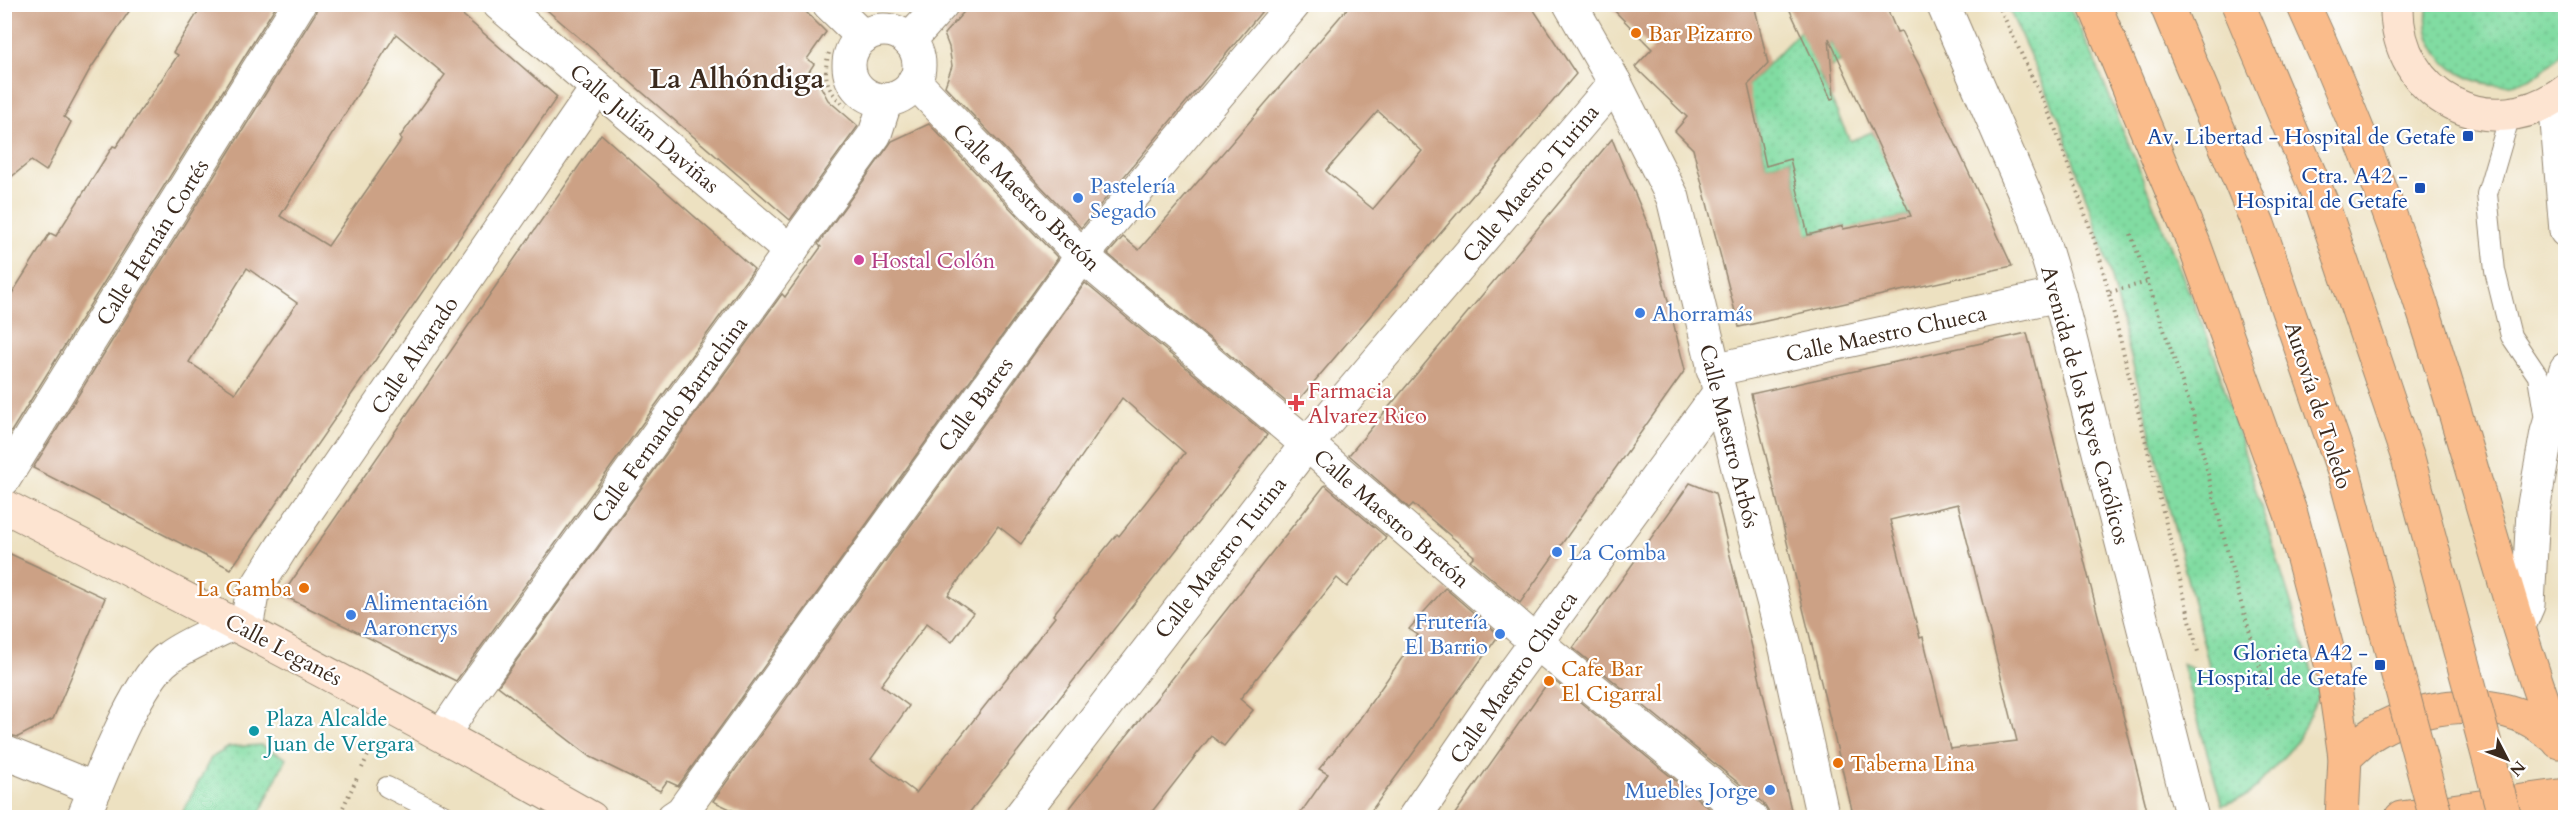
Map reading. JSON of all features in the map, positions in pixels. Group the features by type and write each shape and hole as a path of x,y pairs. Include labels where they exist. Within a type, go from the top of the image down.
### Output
{"highway":[{"path":"2094,4 2194,244 2291,514 2332,667 2345,758 2342,818"},
{"name":"Autovía de Toledo","path":"2166,4 2258,224 2344,472 2436,818"},
{"path":"2238,4 2323,206 2409,458 2505,818"},
{"path":"2303,4 2330,63 2383,195 2427,321 2531,671 2561,745"},
{"path":"2345,758 2375,732 2400,720 2444,708 2485,707 2527,717 2561,745"},
{"path":"2401,818 2565,795"}],"street":[{"name":"Calle Hernán Cortés","path":"4,479 299,4"},
{"name":"Calle Julián Daviñas","path":"499,4 791,252"},
{"path":"829,4 863,37"},
{"path":"909,41 942,4"},
{"name":"Calle Batres","path":"673,818 682,812 1082,256 1294,4"},
{"name":"Calle Maestro Arbós","path":"1570,4 1615,83 1672,198 1716,382 1786,649 1824,818"},
{"name":"Avenida de los Reyes Católicos","path":"1943,4 2036,219 2059,295 2192,818"},
{"path":"2397,4 2397,19 2408,59 2423,81 2444,99 2482,114 2510,115 2533,109 2560,94 2565,231"},
{"path":"880,30 895,32 909,41 916,50 919,63 917,76 911,88 900,96 886,100 875,99 863,93 854,83 849,70 850,56 856,43 863,37 880,30"},
{"name":"Calle Maestro Bretón","path":"914,81 1082,256 1307,444 1536,642 1751,818"},
{"name":"Calle Maestro Turina","path":"1019,818 1307,444 1615,83"},
{"name":"Calle Alvarado","path":"240,625 252,595 282,548 597,88"},
{"name":"Calle Fernando Barrachina","path":"443,734 875,134 886,100"},
{"name":"Calle Maestro Chueca","path":"1414,818 1716,382 2059,295"},
{"path":"2519,626 2528,605 2534,510 2547,432 2565,369"},
{"name":"Calle Leganés","path":"4,506 240,625 443,734 591,818"},
{"path":"4,752 89,803 134,704 167,657 240,625"}],"lane":[{"path":"2510,115 2487,194 2495,271 2511,336 2538,376 2547,432"},
{"path":"387,787 450,818"}],"path":[{"path":"1998,4 2053,122 2110,292 2198,652"},
{"path":"2131,234 2193,414 2237,589 2268,694"},
{"path":"2110,292 2148,282"}],"green space":[{"path":"1825,5 1828,37 1841,62 1819,73 1850,141 1872,132 1913,215 1844,230 1843,226 1810,234 1789,256 1785,238 1805,221 1790,159 1766,166 1755,114 1721,113"},
{"path":"2007,5 2068,5 2093,56 2213,351 2319,694 2297,742 2248,796 2222,805 2182,664 2212,677 2104,251 2060,121"},
{"path":"2428,5 2565,5 2567,26 2565,46 2551,64 2540,73 2521,82 2500,85 2480,82 2461,74 2445,62 2433,46 2427,27"},
{"path":"261,745 286,758 258,817 180,817 211,758 229,747"}],"building":[{"path":"4,4 134,4 89,71 64,117 71,122 46,171 31,161 4,183"},
{"path":"203,4 277,4 4,443 4,306 50,233 56,236 113,146 116,147 178,55 173,52"},
{"path":"318,4 450,4 557,97 231,569 33,468 315,14","holes":["396,34 445,75 400,137 402,139 328,246 280,216","247,268 297,303 235,393 189,362"]},
{"path":"540,4 798,4 826,32 807,59 814,64 808,73 816,78 828,100 858,126 790,220"},
{"path":"971,4 1268,4 1081,228 945,86 952,66 944,34"},
{"path":"1351,4 1530,4 1576,74 1296,403 1294,402 1291,406 1108,254 1123,237 1139,250","holes":["1378,111 1422,151 1373,209 1326,171"]},
{"path":"1608,4 1754,4 1768,64 1748,85 1766,166 1790,159 1808,235 1843,226 1843,229 1911,216 1829,38 1834,98 1831,99 1787,4 1885,4 1897,32 1901,31 1920,67 2012,266 1739,327 1693,149 1675,131 1687,117 1635,67 1652,49"},
{"path":"929,124 1058,258 678,786 667,781 660,791 591,757 498,686 782,294 785,297 821,247 818,244 892,141"},
{"path":"601,134 754,269 456,681 282,595"},
{"path":"1612,139 1651,232 1685,370 1520,603 1470,560 1474,556 1413,504 1409,508 1349,455"},
{"path":"1085,283 1267,435 965,818 749,818 713,801","holes":["1122,398 1185,453 1119,536 1117,534 1100,555 1053,615 1055,617 916,793 871,759 909,706 881,685 927,623 952,642 973,613 948,595 998,526 1021,544"]},
{"path":"2027,333 2149,818 1854,818 1751,394","holes":["1958,504 2017,741 1950,749 1923,637 1920,638 1890,520"]},
{"path":"1690,483 1715,493 1793,818 1769,818 1763,803 1573,648"},
{"path":"1325,485 1386,537 1347,587 1337,578 1240,699 1253,710 1224,746 1211,736 1147,818 1062,818"},
{"path":"4,551 105,598 53,719 18,737 4,734"},
{"path":"1445,588 1499,635 1366,818 1297,818 1328,774 1319,769 1356,724 1418,635 1409,629"},
{"path":"1551,678 1721,818 1452,818"}],"place":[{"name":"Bar Pizarro","path":"1636,33"},
{"name":"Av. Libertad - Hospital de Getafe","path":"2468,136"},
{"name":"Ctra. A42 - Hospital de Getafe","path":"2420,188"},
{"name":"Pastelería Segado","path":"1078,198"},
{"name":"Hostal Colón","path":"859,260"},
{"name":"Ahorramás","path":"1640,313"},
{"name":"Farmacia Alvarez Rico","path":"1296,403"},
{"name":"La Comba","path":"1557,552"},
{"name":"La Gamba","path":"304,588"},
{"name":"Alimentación Aaroncrys","path":"351,615"},
{"name":"Frutería El Barrio","path":"1500,634"},
{"name":"Glorieta A42 - Hospital de Getafe","path":"2380,665"},
{"name":"Cafe Bar El Cigarral","path":"1549,681"},
{"name":"Plaza Alcalde Juan de Vergara","path":"254,731"},
{"name":"Taberna Lina","path":"1838,763"},
{"name":"Muebles Jorge","path":"1770,790"}],"district":[{"name":"La Alhóndiga","path":"737,78"}]}
